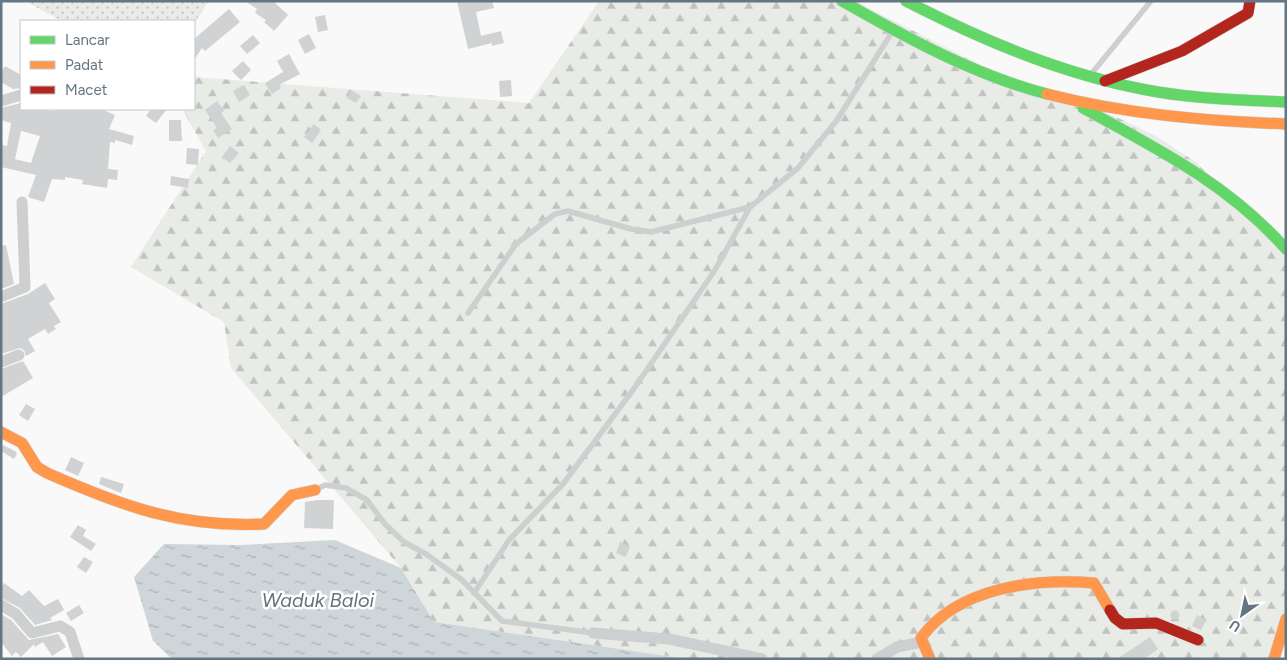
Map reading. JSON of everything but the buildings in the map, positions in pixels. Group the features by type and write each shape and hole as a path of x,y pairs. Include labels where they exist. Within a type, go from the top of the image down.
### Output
{"main road":[{"path":"842,1 893,30 989,74 1066,99 1161,117 1286,124"},
{"path":"906,1 988,42 1088,77 1159,92 1197,97 1286,102"},
{"path":"1105,81 1200,42 1248,13 1250,1"},
{"path":"1066,99 1160,149 1202,176 1253,214 1286,249"},
{"path":"1,432 22,443 37,467 47,473 112,502 199,525 264,524 292,496 315,490"},
{"path":"930,659 922,642 922,635 942,617 1000,588 1083,582 1094,583 1100,588 1113,614 1120,622 1136,625 1152,622 1198,640"},
{"path":"1274,659 1286,619"}],"street":[{"path":"1,101 20,95"},
{"path":"1,298 26,287 22,202"},
{"path":"1,362 19,355"},
{"path":"1,605 16,614 32,633 60,626 70,632 79,659"},
{"path":"593,633 669,639 762,659"},
{"path":"877,659 897,646 922,642"}],"lane":[{"path":"1088,77 1151,1"},
{"path":"474,593 509,540 563,484 633,390 715,270 750,207 798,168 837,120 893,30"},
{"path":"468,313 516,244 555,214 568,211 631,229 652,232 750,207"},
{"path":"315,490 325,485 346,488 367,500 385,524 404,542 448,570 502,621 593,633"}],"green space":[{"path":"25,1 209,1 195,22 195,20 60,20"},
{"path":"599,1 855,1 982,66 1116,117 1156,136 1197,163 1286,257 1286,627 1277,659 688,659 434,622 401,568 231,368 224,322 131,267 206,151 183,110 195,110 195,77 529,103"}],"water":[{"name":"Waduk Baloi","path":"335,540 401,568 434,622 688,659 172,659 153,641 134,577 164,544 241,545"}],"traffic: fast":[{"path":"842,1 916,42 967,66 993,77 1047,94"},
{"path":"906,1 997,44 1092,77 1158,92 1222,99 1286,102"},
{"path":"1083,108 1165,153 1216,187 1264,226 1286,249"}],"traffic: slow":[{"path":"1047,94 1106,107 1165,115 1225,121 1286,124"},
{"path":"1,432 22,443 37,467 47,473 127,505 179,518 234,524 264,524 292,495 315,490"},
{"path":"930,659 921,638 937,621 955,607 977,597 1000,590 1048,582 1094,583 1110,610"},
{"path":"1274,659 1286,619"}],"traffic: jam":[{"path":"1105,81 1182,51 1248,13 1250,1"},
{"path":"1110,610 1115,618 1123,624 1156,623 1198,640"}]}
